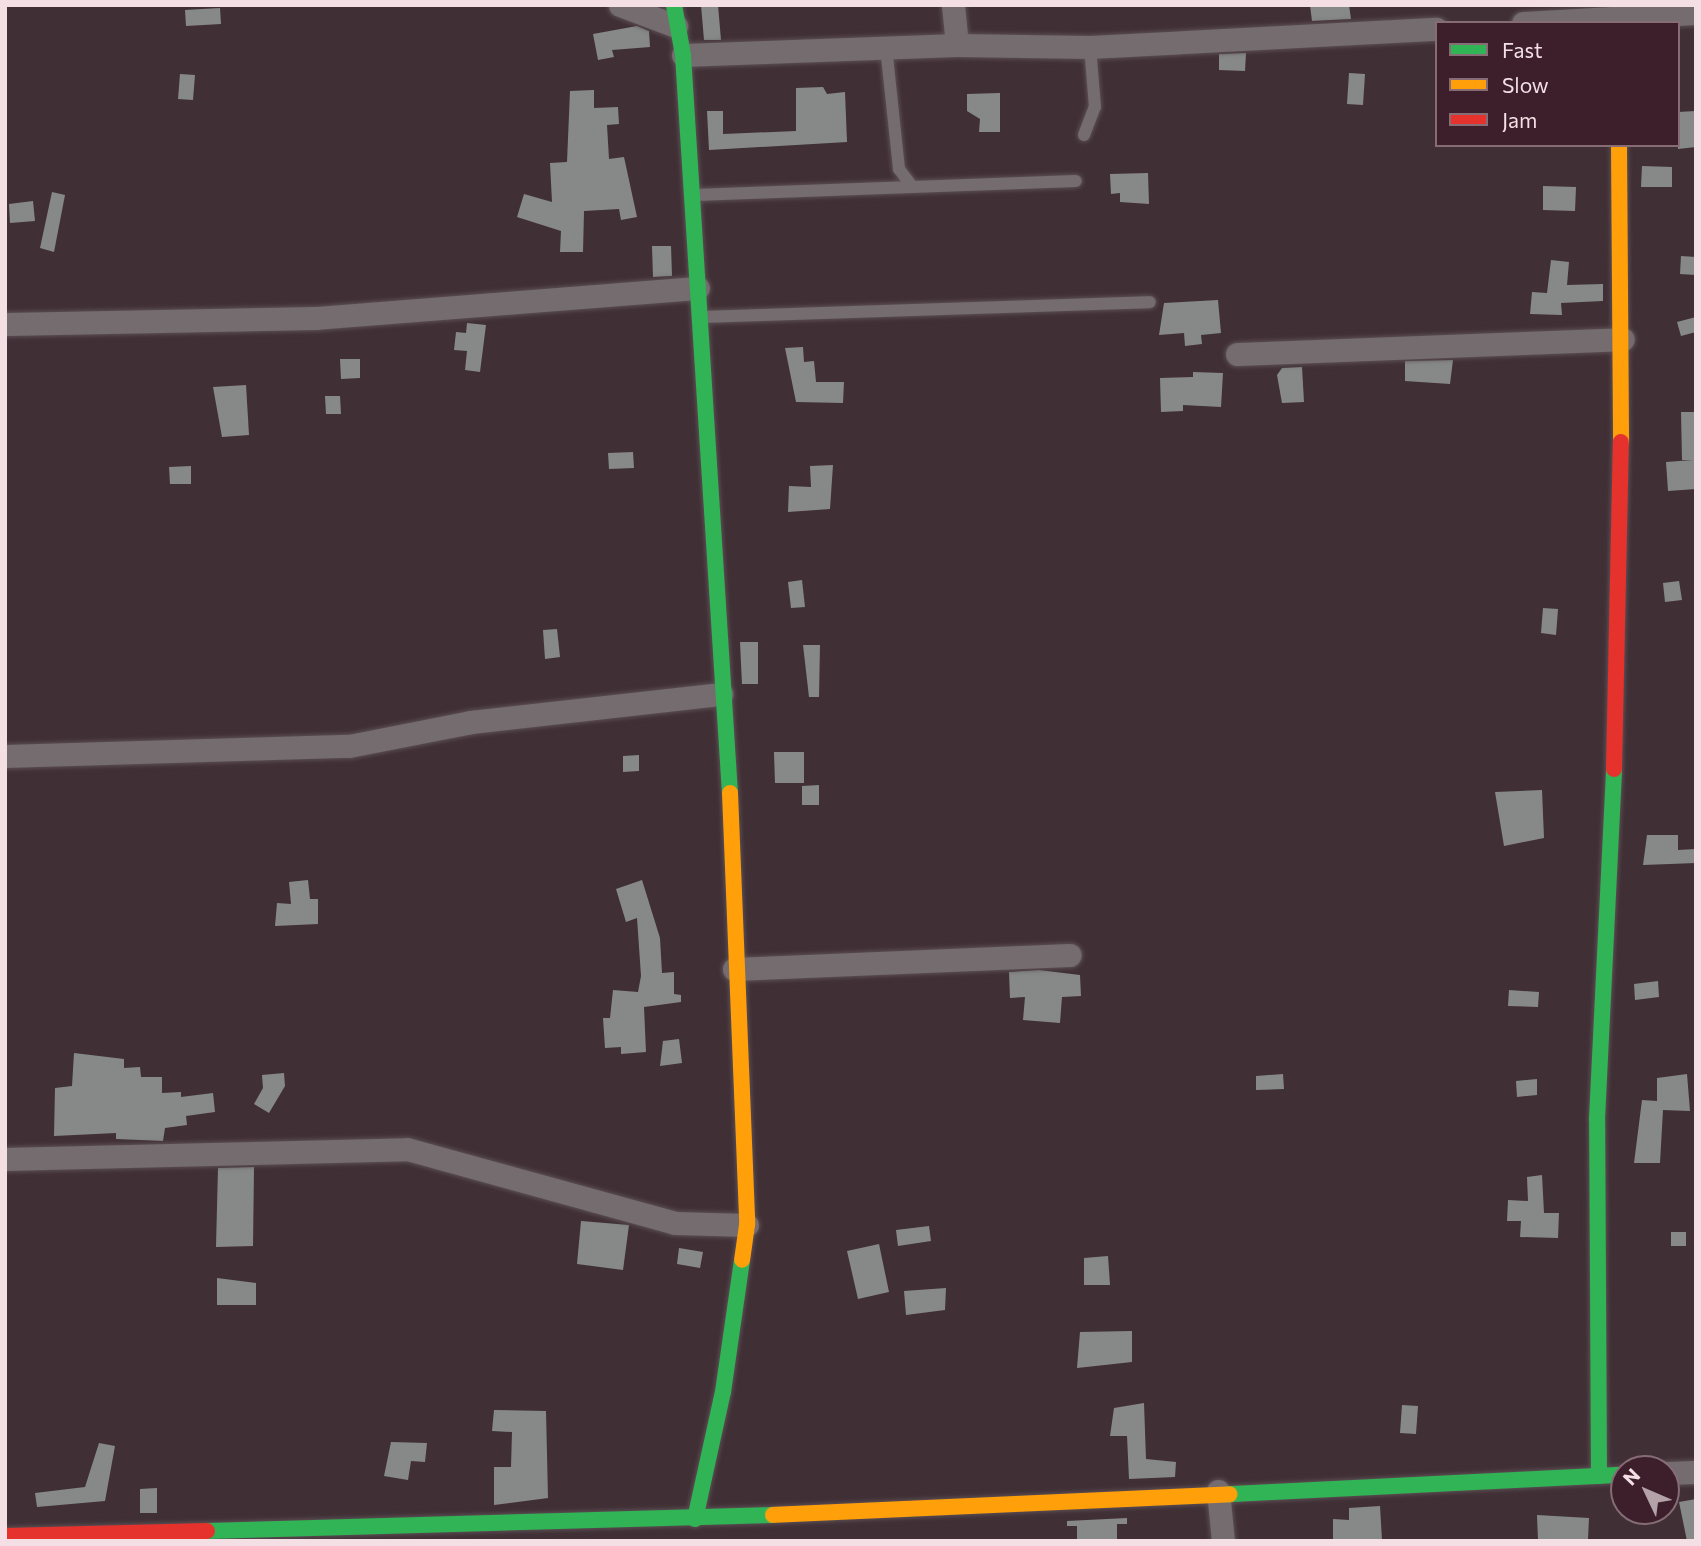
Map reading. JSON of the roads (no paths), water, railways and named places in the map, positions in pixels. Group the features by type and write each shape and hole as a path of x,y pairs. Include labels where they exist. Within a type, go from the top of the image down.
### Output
{"street":[{"path":"620,5 675,16 683,55 721,694 734,855 734,969 747,1225 723,1392 695,1519"},
{"path":"953,5 957,45"},
{"path":"1545,21 1620,14 1696,13"},
{"path":"683,55 957,45 1090,47 1435,29"},
{"path":"1599,1476 1597,1119 1615,743 1623,340 1619,147"},
{"path":"5,324 316,318 698,288"},
{"path":"1237,354 1623,340"},
{"path":"5,756 349,746 471,722 721,694"},
{"path":"734,969 1070,955"},
{"path":"5,1160 407,1149 675,1223 747,1225"},
{"path":"5,1536 695,1519 1218,1491 1610,1476"},
{"path":"1218,1491 1223,1541"}],"lane":[{"path":"886,47 899,169 912,186"},
{"path":"1084,135 1095,107 1090,47"},
{"path":"690,195 1076,181"},
{"path":"699,317 1150,302"}]}
